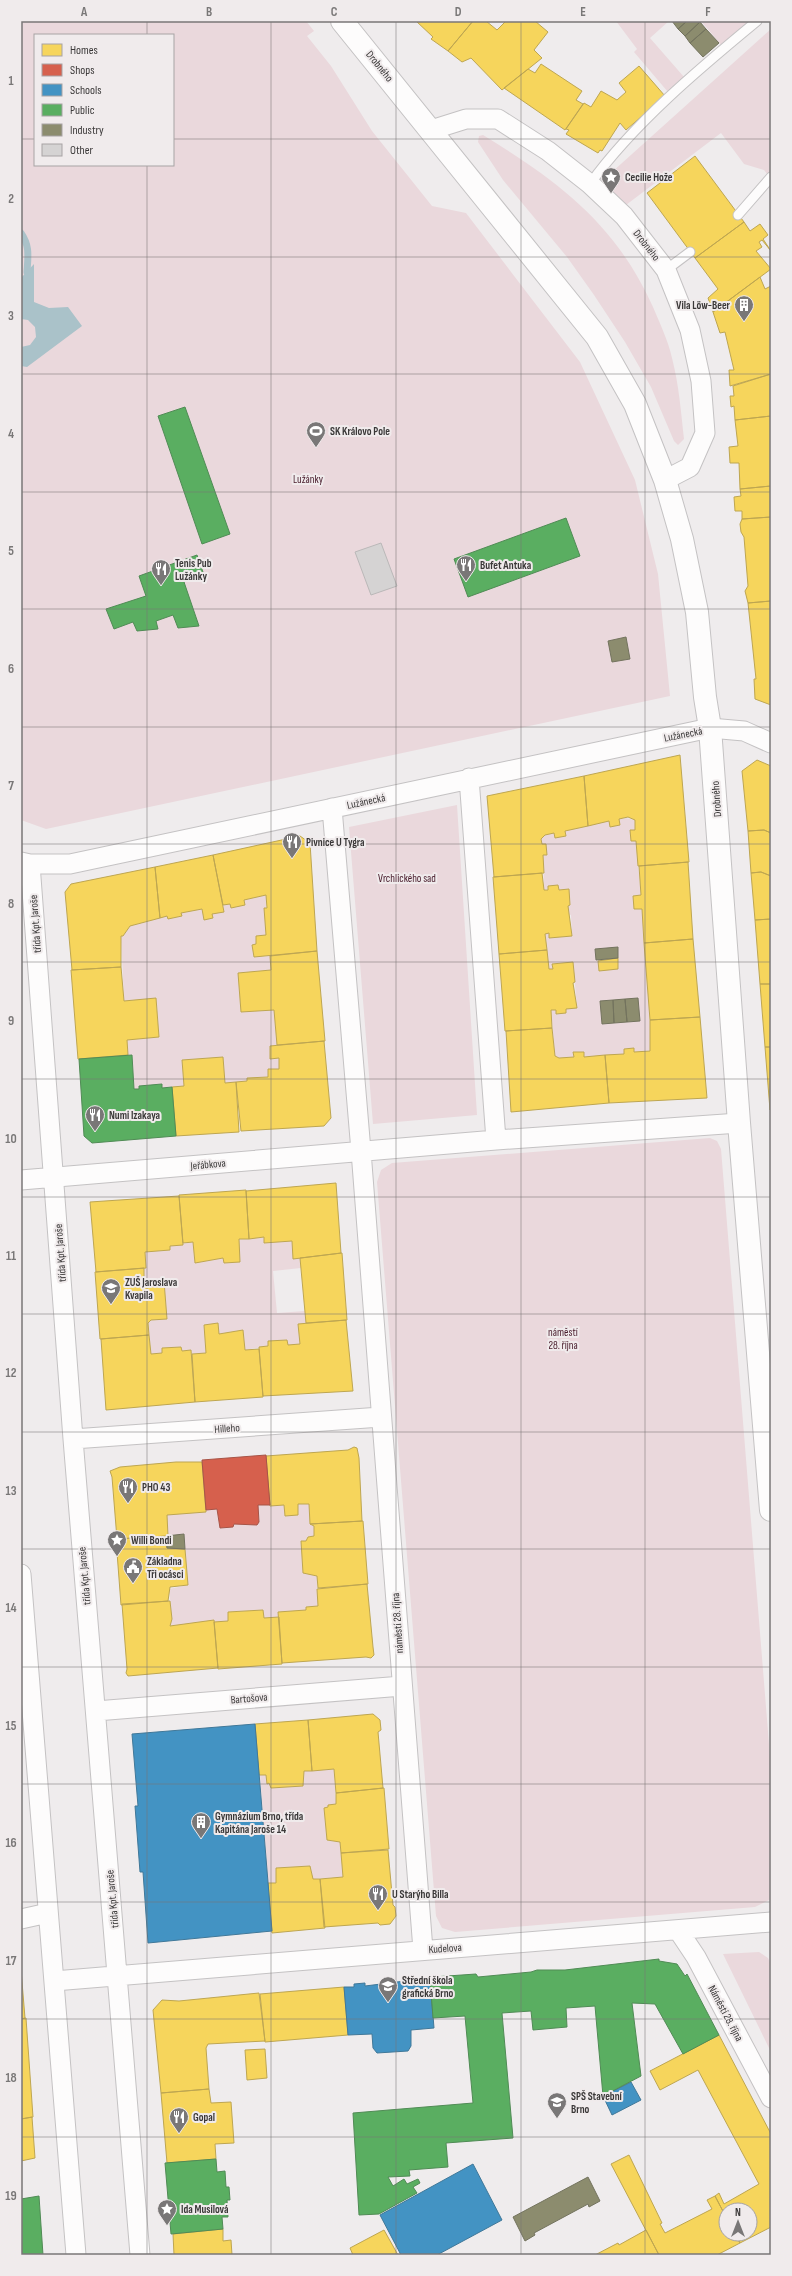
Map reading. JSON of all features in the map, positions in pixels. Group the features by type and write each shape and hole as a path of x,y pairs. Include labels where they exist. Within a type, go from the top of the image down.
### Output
{"street":[{"name":"Drobného","path":"343,21 597,337 635,404 665,480 682,539 697,612 705,697 710,728 739,1123"},
{"name":"Drobného","path":"431,130 466,119 498,119 548,151 590,184 624,216 666,270 690,330 701,381 705,434 690,468 665,480"},
{"name":"Lužánecká","path":"26,863 70,864 710,728 744,731 771,743"},
{"path":"469,778 496,1140"},
{"path":"332,808 361,1151 739,1123 771,1510"},
{"name":"třída Kpt. Jaroše","path":"26,863 55,1176 73,1439 140,2255"},
{"name":"Jeřábkova","path":"55,1176 361,1151"},
{"name":"náměstí 28. října","path":"361,1151 423,1950"},
{"path":"21,1180 55,1176"},
{"name":"Hilleho","path":"73,1439 381,1417"},
{"path":"21,1574 76,2255"},
{"name":"Bartošova","path":"96,1710 402,1686"},
{"path":"21,1919 48,1913"},
{"name":"Kudelova","path":"118,1975 771,1922"},
{"name":"Náměstí 28. října","path":"678,1930 696,1957 771,2098"},
{"path":"54,1981 118,1975"}],"lane":[{"path":"590,184 626,138 723,49 757,21"},
{"path":"738,215 771,177"},
{"path":"666,270 690,252"}],"green space":[{"name":"Lužánky","path":"21,21 306,21 314,31 307,36 331,66 372,131 432,206 466,213 580,362 635,480 658,574 670,696 46,829 21,820"},
{"path":"616,21 669,21 650,38 684,77 668,92 634,52 637,49"},
{"path":"701,21 752,21 722,46"},
{"path":"771,29 771,179 764,170 744,164 721,133 626,205 602,181"},
{"path":"483,135 511,152 536,170 582,207 603,228 621,251 638,277 661,326 672,358 678,388 684,439 678,445 674,441 651,387 625,342 567,257 503,180 478,142 479,136"},
{"name":"Vrchlického sad","path":"457,805 477,1115 373,1124 349,827"},
{"path":"626,818 635,820 635,830 631,830 631,841 636,841 641,895 633,896 634,909 642,909 652,1050 634,1052 634,1048 624,1049 624,1054 584,1057 584,1052 573,1052 574,1057 559,1058 555,1056 551,1010 556,1010 556,1014 566,1013 566,1009 577,1008 573,962 552,964 553,969 549,969 545,934 549,933 549,937 572,936 571,915 568,914 568,906 570,905 569,889 559,890 558,885 544,890 543,855 547,854 546,844 542,844 541,839 545,835 554,833 556,838 566,836 565,831 609,821 610,827 620,825 619,819"},
{"path":"266,895 266,935 256,936 256,944 252,945 254,957 270,956 271,970 238,973 241,1011 274,1010 277,1045 270,1046 270,1059 279,1058 279,1069 268,1069 268,1077 247,1078 247,1081 225,1083 223,1057 182,1060 184,1086 162,1088 161,1084 139,1086 139,1089 134,1089 132,1055 128,1055 127,1040 159,1037 156,999 124,1001 121,936 123,936 130,926 150,921 150,919 167,916 168,919 181,916 181,913 202,909 204,920 213,918 212,914 224,911 223,905 230,904 231,908 245,905 244,900"},
{"name":"náměstí 28. října","path":"710,1138 717,1141 721,1149 771,1769 771,1899 755,1907 455,1932 442,1928 436,1916 377,1182 381,1170 392,1163"},
{"path":"264,1237 264,1243 292,1241 293,1258 300,1258 301,1268 273,1271 277,1313 305,1311 306,1323 298,1324 300,1344 288,1345 287,1340 268,1341 268,1346 245,1350 243,1330 219,1334 218,1324 204,1325 206,1353 192,1354 191,1350 182,1351 181,1347 162,1348 162,1353 151,1354 148,1323 151,1320 167,1319 164,1281 147,1282 144,1279 145,1252 170,1250 170,1246 193,1242 195,1263 223,1258 224,1263 240,1262 239,1239"},
{"path":"298,1504 309,1504 310,1524 314,1526 314,1536 308,1537 306,1541 301,1541 303,1573 317,1576 318,1606 306,1607 306,1610 279,1617 264,1618 263,1610 228,1612 228,1621 170,1626 172,1619 169,1589 188,1585 184,1534 168,1536 167,1515 217,1509 221,1528 233,1527 235,1524 257,1525 259,1522 258,1505 284,1505 285,1516 297,1515"},
{"path":"334,1769 336,1804 328,1805 328,1807 324,1808 327,1840 340,1842 343,1877 313,1879 309,1866 276,1868 276,1883 268,1883 260,1775 266,1775 267,1784 269,1783 271,1788 303,1786 304,1771"},
{"path":"759,1952 768,1958 771,1964 771,2052 723,1954"}],"water":[{"path":"34,264 34,302 49,308 68,307 82,326 27,367 21,366 21,347 30,345 36,337 35,327 28,320 21,319 21,278"}],"building: Homes":[{"path":"416,21 473,21 448,51 431,39 433,37"},
{"path":"473,21 486,21 497,30 506,21 535,21 548,32 534,50 542,58 502,90 471,58 462,62 448,51"},
{"path":"541,64 582,91 576,100 583,104 565,130 504,88 528,69 535,73"},
{"path":"639,66 665,96 626,130 620,123 602,151 600,150 598,153 566,134 569,130 566,129 584,103 591,107 601,91 617,100 626,92 619,83"},
{"path":"695,156 744,222 695,258 647,193"},
{"path":"744,222 750,231 760,224 768,235 763,239 771,251 762,240 759,242 762,247 756,251 771,269 713,312 708,298 718,289 695,258"},
{"name":"Vila Löw-Beer","path":"760,277 765,289 771,286 771,374 730,386 729,370 734,370 725,332 720,333 713,312"},
{"path":"771,374 771,416 735,420 734,406 731,407 730,396 734,396 733,386"},
{"path":"771,416 771,486 740,489 739,463 730,463 729,447 738,446 735,420"},
{"path":"771,486 771,517 742,519 742,511 735,511 734,497 741,496 740,489"},
{"path":"771,517 771,601 748,603 745,591 748,586 744,537 741,532 740,524 742,519"},
{"path":"771,601 771,705 755,699 754,679 756,679 748,603"},
{"path":"680,755 689,862 638,866 636,841 631,841 630,830 635,830 635,820 628,817 619,819 620,825 610,827 609,821 588,826 584,776"},
{"path":"757,760 771,766 771,833 764,830 748,831 742,771"},
{"path":"584,776 588,826 565,831 566,836 555,838 554,833 545,835 541,839 542,844 546,844 547,855 543,855 544,873 494,877 487,796"},
{"path":"764,830 771,833 771,876 761,872 751,873 748,831"},
{"path":"300,836 310,843 317,951 254,957 252,945 256,944 256,936 266,935 264,908 267,908 266,895 244,900 245,905 231,908 230,904 223,905 213,855"},
{"path":"213,855 224,912 212,914 213,918 204,920 202,909 181,913 182,916 168,919 167,916 160,918 155,867"},
{"path":"688,862 693,939 644,943 642,909 634,909 633,896 641,895 639,866"},
{"path":"155,867 160,918 130,926 123,936 121,936 121,967 72,970 65,892 71,884"},
{"path":"761,872 771,876 771,919 755,920 751,873"},
{"path":"542,873 544,890 548,890 548,886 558,885 559,890 569,889 570,905 568,906 572,936 549,938 549,933 545,934 547,950 499,954 493,877"},
{"path":"771,919 771,984 760,984 755,920"},
{"path":"693,939 700,1017 650,1020 644,943"},
{"path":"547,950 549,969 553,969 552,964 573,962 575,982 573,983 577,1008 566,1009 566,1013 556,1014 556,1010 551,1010 552,1028 505,1031 499,954"},
{"path":"317,951 325,1041 277,1045 274,1010 241,1012 238,973 271,970 270,956"},
{"path":"618,958 618,969 599,971 598,961"},
{"path":"121,967 124,1001 156,998 159,1037 127,1040 128,1055 78,1059 71,970"},
{"path":"760,984 771,984 771,1047 765,1047"},
{"path":"700,1017 707,1098 609,1103 605,1055 624,1054 624,1049 634,1048 634,1052 650,1051 650,1020"},
{"path":"552,1028 555,1056 559,1058 574,1057 573,1052 584,1052 584,1057 605,1055 609,1103 511,1112 506,1031"},
{"path":"324,1041 331,1118 324,1126 241,1131 236,1082 247,1081 247,1078 268,1077 268,1069 279,1069 279,1058 270,1059 270,1046"},
{"path":"765,1047 771,1047 770,1110"},
{"path":"223,1057 225,1083 236,1082 239,1132 176,1136 172,1087 184,1086 182,1060"},
{"path":"336,1183 341,1253 293,1259 292,1241 264,1243 264,1237 249,1239 246,1191"},
{"path":"246,1190 249,1239 239,1239 240,1262 224,1263 223,1258 195,1263 193,1242 183,1243 179,1195"},
{"path":"179,1196 183,1245 170,1246 170,1250 145,1252 146,1268 96,1272 90,1202"},
{"path":"342,1253 347,1320 306,1323 300,1258"},
{"path":"144,1268 144,1279 147,1282 164,1281 167,1319 151,1320 148,1323 149,1335 100,1339 95,1272"},
{"path":"346,1320 353,1391 263,1396 259,1347 268,1346 268,1341 287,1340 288,1345 300,1344 298,1324"},
{"path":"218,1323 219,1334 243,1330 245,1350 259,1349 263,1397 195,1402 192,1354 206,1353 204,1325"},
{"path":"149,1335 151,1354 162,1353 162,1348 181,1347 182,1351 191,1350 195,1402 106,1410 101,1339"},
{"path":"354,1447 357,1448 359,1458 362,1521 310,1524 309,1504 298,1504 298,1515 285,1516 284,1505 270,1506 266,1456 348,1450"},
{"path":"176,1462 202,1462 206,1512 167,1515 168,1536 117,1539 112,1477 110,1471 120,1467"},
{"path":"363,1521 368,1584 318,1588 317,1576 303,1573 301,1541 306,1541 308,1537 314,1536 314,1526 310,1524"},
{"path":"166,1536 167,1548 185,1549 188,1585 170,1587 168,1601 121,1605 116,1539"},
{"path":"367,1584 374,1655 371,1658 366,1657 282,1663 278,1612 306,1610 306,1607 318,1606 317,1589"},
{"path":"170,1601 172,1619 170,1626 214,1620 218,1668 128,1676 126,1673 127,1669 122,1604"},
{"path":"263,1610 264,1618 279,1617 282,1664 218,1669 214,1622 228,1621 228,1612"},
{"path":"373,1714 380,1720 381,1730 378,1732 383,1788 336,1793 334,1769 312,1771 308,1720"},
{"path":"308,1720 312,1771 304,1771 303,1786 271,1788 269,1783 267,1784 266,1775 259,1775 255,1724"},
{"path":"384,1788 389,1849 341,1853 340,1842 327,1840 324,1808 328,1807 328,1805 336,1804 336,1793"},
{"path":"388,1850 393,1905 395,1907 396,1916 390,1924 380,1925 378,1923 324,1927 320,1879 343,1877 341,1853"},
{"path":"310,1866 313,1879 320,1879 325,1928 272,1933 268,1883 276,1883 276,1868"},
{"path":"21,1970 25,2018 21,2019"},
{"path":"344,1987 348,2035 265,2042 260,1994"},
{"path":"259,1993 265,2041 208,2044 206,2048 209,2089 161,2093 153,2010 162,2000 179,2001"},
{"path":"26,2018 33,2117 21,2119 21,2019"},
{"path":"719,2035 771,2134 771,2227 758,2234 758,2202 728,2202 759,2184 698,2070 660,2090 650,2071"},
{"path":"265,2049 267,2078 247,2080 245,2050"},
{"path":"209,2089 211,2103 231,2102 234,2143 215,2144 216,2159 167,2163 161,2093"},
{"path":"32,2117 35,2158 21,2161 21,2119"},
{"path":"629,2155 662,2223 660,2224 665,2233 712,2209 707,2200 715,2196 718,2202 718,2242 740,2243 717,2255 659,2255 611,2164"},
{"path":"719,2193 723,2202 718,2202 715,2196"},
{"path":"223,2229 223,2241 231,2240 232,2255 174,2255 173,2234"},
{"path":"384,2230 398,2255 353,2255 350,2248"},
{"path":"646,2230 659,2255 595,2255 618,2243 619,2245"}],"building: Shops":[{"path":"266,1455 270,1505 258,1505 259,1522 257,1525 234,1524 233,1527 220,1528 217,1509 206,1510 202,1460"}],"building: Schools":[{"name":"Gymnázium Brno, třída Kapitána Jaroše 14","path":"255,1724 272,1931 148,1943 143,1872 140,1872 135,1806 138,1806 132,1734"},
{"name":"Střední škola grafická Brno","path":"430,1979 434,2028 411,2030 411,2046 408,2051 377,2053 373,2048 372,2034 348,2035 344,1987 354,1987 354,1984 365,1983 365,1986"},
{"path":"631,2082 641,2100 612,2115 603,2096"},
{"path":"473,2164 502,2220 437,2255 401,2255 380,2215"}],"building: Public":[{"path":"185,407 230,534 202,544 158,416"},
{"path":"566,518 580,556 468,597 454,559"},
{"path":"197,555 204,575 184,582 199,626 178,628 173,615 156,621 158,629 137,631 133,622 114,629 106,609 146,596 139,576"},
{"path":"132,1055 134,1089 139,1089 139,1086 162,1084 162,1088 172,1087 176,1136 92,1143 84,1136 79,1059"},
{"path":"659,1959 659,1961 677,1964 685,1976 687,1974 719,2035 683,2054 655,2004 632,2003 641,2076 603,2096 595,2006 566,2008 567,2027 533,2030 531,2011 502,2013 513,2138 446,2143 448,2167 409,2170 410,2176 388,2177 393,2186 404,2179 407,2184 418,2179 420,2183 413,2187 417,2193 379,2214 359,2215 353,2113 473,2103 465,2016 433,2018 430,1979 433,1977 476,1974 478,1977 531,1972 537,1970 565,1970"},
{"path":"216,2159 217,2172 225,2171 226,2187 229,2187 230,2200 227,2200 228,2217 222,2217 223,2229 171,2234 165,2163"},
{"path":"39,2196 43,2255 21,2255 21,2199"}],"building: Industry":[{"path":"672,21 687,21 678,29"},
{"path":"687,21 700,22 685,36 678,29"},
{"path":"700,22 706,29 690,43 685,36"},
{"path":"706,29 719,43 703,57 690,43"},
{"path":"626,637 630,659 612,662 608,641"},
{"path":"618,947 618,958 596,960 595,949"},
{"path":"638,998 640,1021 627,1022 625,999"},
{"path":"625,999 627,1022 614,1023 613,1000"},
{"path":"613,1000 614,1023 602,1024 600,1001"},
{"path":"184,1534 185,1549 167,1548 166,1536"},
{"path":"588,2177 600,2201 589,2207 588,2204 534,2233 535,2235 525,2241 513,2217"}],"building: Other":[{"path":"381,543 397,586 371,595 355,552"}],"waterway":[{"path":"21,233 27,247 27,272"}],"place":[{"name":"Cecilie Hože","path":"611,194"},
{"name":"Vila Löw-Beer","path":"744,322"},
{"name":"SK Královo Pole","path":"316,448"},
{"name":"Bufet Antuka","path":"466,582"},
{"name":"Tenis Pub Lužánky","path":"161,586"},
{"name":"Pivnice U Tygra","path":"292,859"},
{"name":"Numi Izakaya","path":"95,1132"},
{"name":"ZUŠ Jaroslava Kvapila","path":"111,1305"},
{"name":"PHO 43","path":"128,1504"},
{"name":"Willi Bondi","path":"117,1557"},
{"name":"Základna Tři ocásci","path":"133,1584"},
{"name":"Gymnázium Brno, třída Kapitána Jaroše 14","path":"201,1839"},
{"name":"U Starýho Billa","path":"378,1911"},
{"name":"Střední škola grafická Brno","path":"388,2003"},
{"name":"SPŠ Stavební Brno","path":"557,2119"},
{"name":"Gopal","path":"179,2134"},
{"name":"Ida Musilová","path":"167,2226"}]}
